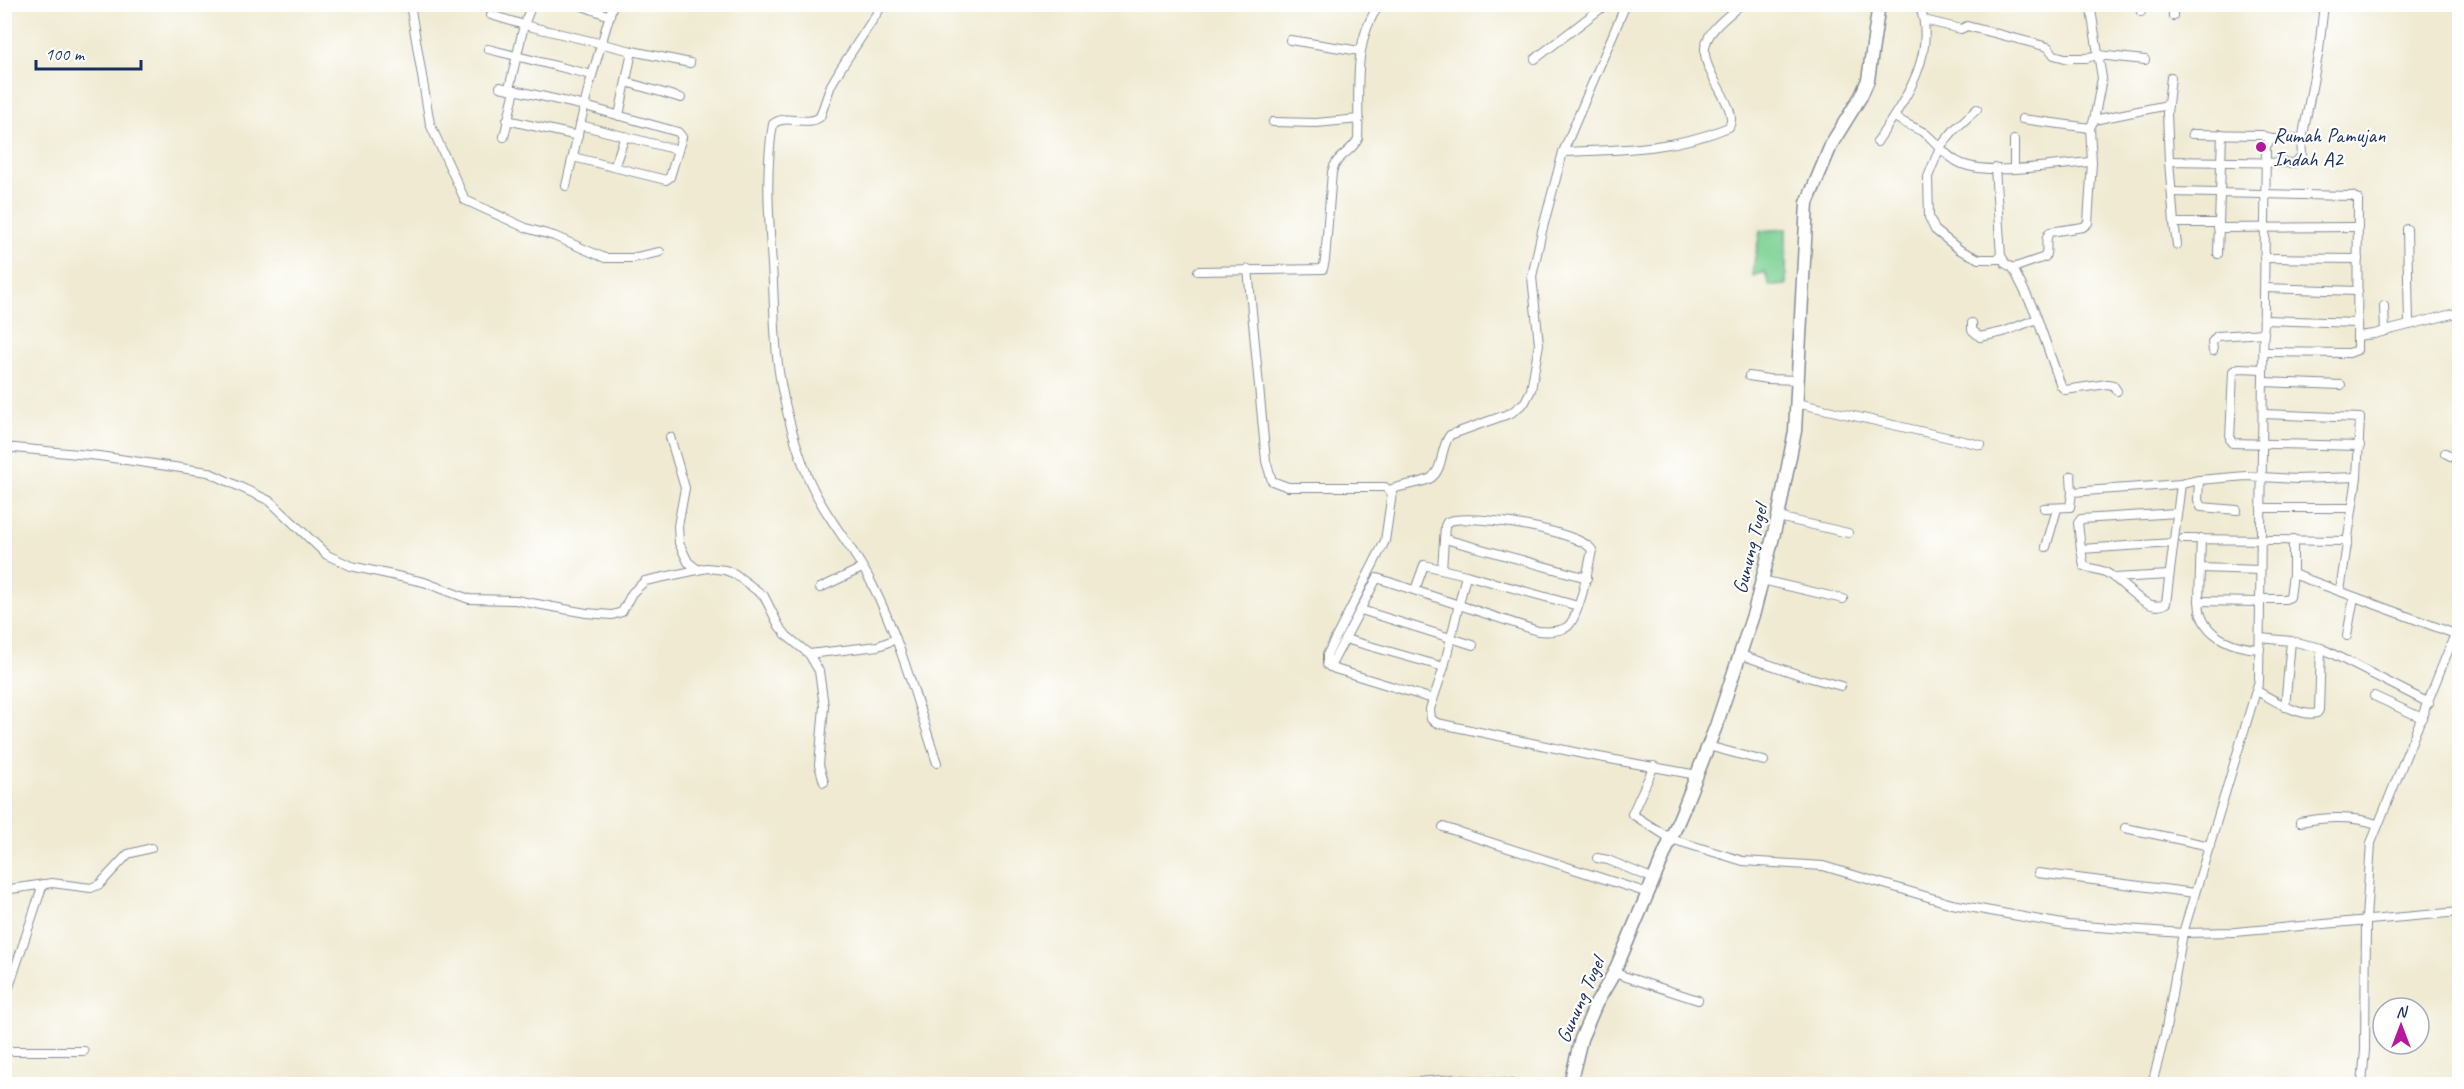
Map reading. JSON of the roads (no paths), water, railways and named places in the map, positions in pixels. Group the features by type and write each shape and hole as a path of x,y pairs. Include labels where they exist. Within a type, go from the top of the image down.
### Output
{"main road":[{"name":"Gunung Tugel","path":"1570,1084 1581,1039 1596,1004 1614,973 1671,839 1741,655 1778,517 1790,461 1797,403 1807,202 1832,143 1861,96 1868,80 1879,4"}],"street":[{"path":"410,4 430,124 465,200 526,228 554,236 605,258 632,258 660,252"},
{"path":"504,136 516,56 532,4"},
{"path":"577,4 610,16"},
{"path":"566,186 592,75 613,4"},
{"path":"883,4 831,85 823,114 817,120 773,124 769,146 769,229 777,357 787,405 807,475 826,514 871,581 896,639 937,764"},
{"path":"1198,271 1323,269 1334,165 1340,156 1356,143 1359,119 1360,51 1369,24 1380,4"},
{"path":"1563,152 1658,147 1683,142 1729,127 1731,115 1711,73 1704,50 1712,32 1741,4"},
{"path":"1877,142 1894,116 1923,59 1924,20 1919,4"},
{"path":"2013,268 2045,257 2047,235 2050,232 2083,227 2088,223 2092,124 2102,78 2090,4"},
{"path":"2173,4 2173,16"},
{"path":"2169,161 2290,164 2298,161 2302,155 2301,139 2319,50 2324,4"},
{"path":"1390,490 1431,478 1437,472 1442,449 1450,435 1511,413 1525,402 1530,390 1539,344 1532,277 1563,152 1625,5"},
{"path":"1535,59 1600,9 1625,5"},
{"path":"491,15 601,44 690,63"},
{"path":"1924,20 1960,29 1967,26 2048,47 2054,55 2065,58 2086,58 2098,55 2145,60"},
{"path":"1290,40 1360,51"},
{"path":"488,49 592,75"},
{"path":"620,116 632,51"},
{"path":"2171,77 2166,135 2177,245"},
{"path":"626,82 681,98"},
{"path":"500,87 585,106 678,132 682,137 670,177 666,180 573,157"},
{"path":"2022,119 2092,124 2168,105"},
{"path":"1977,109 1955,129 1940,147 1928,177 1929,217 1935,230 1960,250 1979,259 2003,259"},
{"path":"1894,116 1924,133 1963,164 2014,168 2092,162"},
{"path":"1273,122 1316,123 1359,119"},
{"path":"507,120 578,136"},
{"path":"580,125 678,150"},
{"path":"2192,134 2262,135 2271,139 2301,139"},
{"path":"2218,254 2222,134"},
{"path":"616,162 625,136"},
{"path":"2151,1084 2165,1034 2182,933 2257,691 2260,650 2265,320 2264,193 2266,142 2271,139"},
{"path":"2014,140 2014,168"},
{"path":"1995,168 2003,259 2013,268 2037,319 2062,388 2065,390 2107,384 2113,385 2117,391"},
{"path":"2172,192 2355,196 2358,201 2357,347 2353,352 2264,352"},
{"path":"2174,223 2264,228 2358,227"},
{"path":"2406,229 2409,325"},
{"path":"2264,258 2358,259"},
{"path":"1248,269 1266,461 1272,481 1288,487 1385,487 1390,490"},
{"path":"2265,288 2358,291"},
{"path":"2384,306 2385,331"},
{"path":"2357,336 2460,312"},
{"path":"1972,323 1972,330 1980,337 2003,332 2037,319"},
{"path":"2265,320 2357,323"},
{"path":"2213,351 2212,342 2217,336 2264,333"},
{"path":"2263,369 2239,368 2233,371 2230,439 2234,444 2360,446"},
{"path":"1749,376 1798,380"},
{"path":"2263,382 2341,385"},
{"path":"1797,403 1981,445"},
{"path":"2263,414 2359,416 2360,446 2357,477 2340,591"},
{"path":"670,437 685,488 678,526 679,543 688,562 697,569"},
{"path":"4,447 99,456 208,472 270,501 294,526 336,560 351,566 424,582 468,599 515,600 586,613 612,615 622,612 632,593 645,581 697,569 725,570 742,579 764,596 787,636 809,654 819,671 824,706 819,765 824,782"},
{"path":"2445,453 2460,461"},
{"path":"2044,508 2070,507 2071,476"},
{"path":"2072,492 2262,476 2296,479 2357,477"},
{"path":"2199,480 2198,500 2201,507 2236,510"},
{"path":"2177,513 2082,519 2078,523 2084,566 2106,572 2147,604 2157,607 2166,603 2181,484"},
{"path":"1390,490 1391,500 1384,541 1327,655 1326,662 1330,667 1433,699"},
{"path":"2261,508 2352,508"},
{"path":"2046,547 2057,509"},
{"path":"1778,517 1848,533"},
{"path":"1330,667 1377,578 1538,631 1550,632 1570,624 1587,578 1592,550 1590,546 1577,538 1506,521 1458,518 1447,522 1442,569"},
{"path":"2201,538 2199,601 2203,619 2207,626 2236,647 2260,650"},
{"path":"1445,539 1587,578"},
{"path":"2183,539 2348,541"},
{"path":"2199,601 2290,597 2293,574 2293,539"},
{"path":"2081,549 2173,543"},
{"path":"1415,590 1425,565 1578,606"},
{"path":"820,588 862,568"},
{"path":"2200,568 2260,570"},
{"path":"2293,574 2457,635"},
{"path":"1466,575 1433,699 1430,715 1437,723 1696,775"},
{"path":"2114,578 2169,575"},
{"path":"1762,580 1844,599"},
{"path":"2347,636 2354,597"},
{"path":"1360,610 1473,645"},
{"path":"2362,1084 2365,1050 2366,919 2371,843 2457,635 2460,619"},
{"path":"2260,638 2291,641 2321,648 2429,703"},
{"path":"809,654 878,646 896,639"},
{"path":"1345,639 1443,667"},
{"path":"2285,706 2291,641"},
{"path":"2257,691 2285,706 2314,715 2319,710 2321,648"},
{"path":"1741,655 1841,686"},
{"path":"2374,696 2422,718"},
{"path":"1708,746 1764,761"},
{"path":"1654,766 1632,814 1671,839 1743,861 1823,866 1952,904 2068,925 2182,933 2235,932 2460,912"},
{"path":"2300,822 2336,818 2361,819 2377,824"},
{"path":"1443,827 1648,893"},
{"path":"2125,828 2210,846"},
{"path":"4,890 52,883 93,888 128,854 151,848"},
{"path":"1597,858 1605,859 1654,879"},
{"path":"2038,873 2195,893"},
{"path":"8,993 43,884"},
{"path":"1614,973 1698,1000"},
{"path":"4,1051 84,1051"},
{"path":"1394,1084 1454,1079 1512,1084"}],"place":[{"name":"Rumah Pamujan Indah A2","path":"2261,147"}]}
